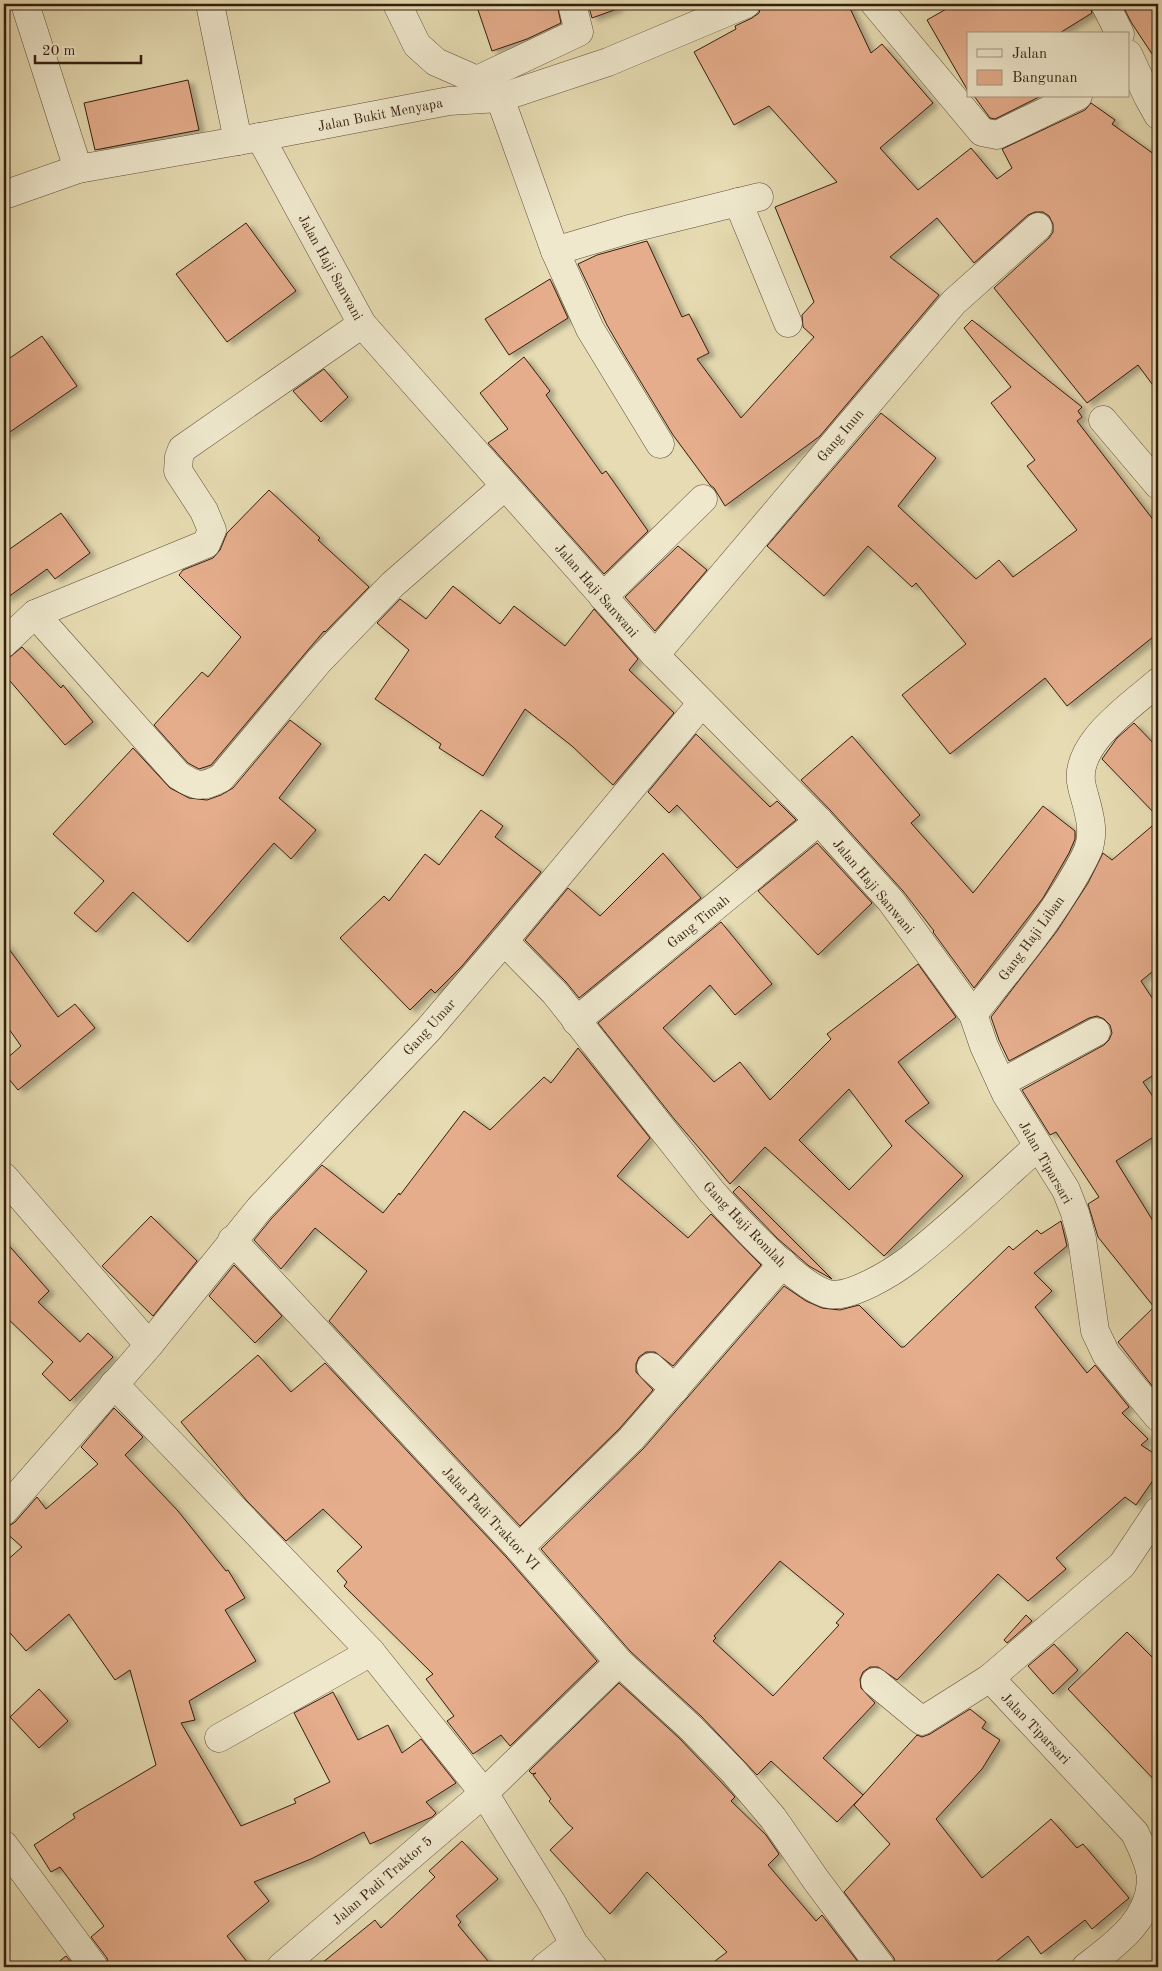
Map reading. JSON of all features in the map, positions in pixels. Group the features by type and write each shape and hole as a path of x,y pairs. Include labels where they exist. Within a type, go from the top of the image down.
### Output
{"street":[{"path":"25,4 78,169"},
{"name":"Jalan Haji Sanwani","path":"210,4 249,139 362,324 654,655 819,821 891,901 973,1014"},
{"path":"397,4 417,46 436,62 477,80 579,32 572,4"},
{"name":"Jalan Bukit Menyapa","path":"4,195 78,169 449,101 500,98 608,62 746,4"},
{"path":"875,4 982,132 997,135 1074,98"},
{"path":"1105,4 1119,32"},
{"path":"1130,66 1158,115"},
{"path":"500,98 556,251 590,329 660,444"},
{"path":"556,251 633,228 748,200 788,323"},
{"name":"Gang Inun","path":"654,655 954,302 1038,227"},
{"path":"4,643 35,614 206,544 212,530 204,511 178,471 178,457 182,449 362,324"},
{"path":"1103,420 1158,485"},
{"path":"35,614 178,775 195,785 207,785 221,778 319,661 392,585 505,486"},
{"path":"603,597 703,499"},
{"name":"Gang Haji Liban","path":"973,1014 1047,921 1078,871 1089,849 1091,836 1090,821 1080,776 1086,754 1100,734 1158,682"},
{"name":"Gang Umar","path":"4,1511 149,1345 259,1209 428,1030 702,703"},
{"name":"Gang Timah","path":"576,1021 819,821"},
{"name":"Gang Haji Romlah","path":"504,941 555,993 712,1192 737,1220 794,1275 828,1294 840,1294 855,1290 877,1280 909,1260 1038,1146"},
{"name":"Jalan Tiparsari","path":"973,1014 1001,1083 1066,1190 1075,1213 1082,1240 1096,1331 1101,1344 1106,1354 1158,1417"},
{"path":"1001,1083 1096,1032"},
{"path":"4,1177 149,1345"},
{"name":"Jalan Padi Traktor VI","path":"232,1240 519,1548 618,1662 690,1726 733,1771 772,1818 880,1967"},
{"path":"519,1548 631,1439 783,1263"},
{"path":"651,1368 675,1389"},
{"path":"114,1384 371,1652 484,1793 552,1903 574,1944 593,1967"},
{"path":"875,1682 922,1721 990,1678 1122,1565 1158,1511"},
{"path":"219,1738 371,1652"},
{"path":"484,1793 618,1662"},
{"name":"Jalan Tiparsari","path":"990,1678 1006,1698 1135,1833 1147,1861 1151,1879 1148,1899 1136,1922 1125,1936 1086,1967"},
{"name":"Jalan Padi Traktor 5","path":"281,1967 484,1793"},
{"path":"5,1850 94,1967"},
{"path":"545,1967 574,1944"}],"building":[{"path":"476,4 557,4 561,23 527,39 492,51"},
{"path":"588,4 617,4 617,9 592,18"},
{"path":"761,4 848,4 871,53 882,44 933,103 880,148 918,190 971,148 997,179 1012,168 1002,149 1085,110 1091,103 1115,120 1112,124 1158,157 1158,392 1138,365 1087,403 994,288 1049,238 1053,232 1053,224 1049,216 1043,212 1035,212 1028,215 974,263 937,218 890,257 939,295 820,436 725,506 714,488 673,435 625,356 607,325 578,264 597,255 647,241 682,317 689,314 709,353 697,359 741,418 814,337 803,327 802,315 814,302 775,207 837,182 769,106 734,125 694,52 736,29 735,26 759,13"},
{"path":"955,4 1089,4 1092,13 1061,32 967,32 967,89 927,20"},
{"path":"1122,4 1158,4 1158,63 1131,22"},
{"path":"188,80 199,130 95,150 84,103"},
{"path":"975,98 1037,98 995,119 990,118"},
{"path":"246,223 296,291 227,342 176,274"},
{"path":"550,279 568,318 509,355 485,319"},
{"path":"972,320 1082,407 1078,411 1082,417 1077,421 1158,526 1158,633 1067,706 1045,678 950,754 902,695 966,644 916,583 912,587 868,546 824,596 767,546 881,413 936,458 898,506 976,579 999,560 1013,577 1077,530 1027,466 1035,460 991,403 1011,387 964,328"},
{"path":"42,336 77,386 4,436 4,362"},
{"path":"524,357 550,391 546,395 602,474 606,471 648,531 604,574 488,443 508,429 480,393"},
{"path":"324,369 348,397 321,422 293,391"},
{"path":"269,490 320,538 318,540 369,587 324,631 211,765 199,769 188,763 154,725 202,672 208,677 241,637 179,575 183,570 213,558 220,550 227,533"},
{"path":"61,513 90,553 55,579 47,569 4,600 4,553"},
{"path":"678,546 707,570 655,631 625,597"},
{"path":"453,586 500,624 514,606 565,646 594,609 638,659 629,670 674,713 613,785 572,746 525,709 483,776 439,748 441,744 375,699 409,650 377,623 400,599 426,619"},
{"path":"22,647 61,688 63,685 93,722 65,745 4,674 4,662"},
{"path":"290,720 321,744 279,798 316,830 291,859 274,843 188,942 133,892 96,932 74,913 104,881 53,834 133,748 170,788 189,798 207,800 233,788"},
{"path":"1134,723 1158,748 1158,817 1102,759 1117,738"},
{"path":"696,734 770,807 777,801 796,820 737,868 677,805 669,813 648,792"},
{"path":"852,736 920,815 911,823 973,893 1043,806 1075,831 1075,839 1069,853 1043,898 974,988 903,891 801,780"},
{"path":"481,810 503,826 495,837 541,872 462,966 435,993 431,989 410,1010 340,938 384,896 389,901 425,854 439,865"},
{"path":"1158,821 1158,967 1141,981 1158,1007 1158,1072 1143,1082 1158,1104 1158,1134 1116,1161 1158,1229 1158,1383 1153,1387 1118,1342 1154,1307 1098,1237 1088,1204 1099,1197 1056,1132 1050,1135 1022,1090 1104,1045 1112,1033 1110,1025 1104,1019 1097,1016 1089,1018 1009,1061 991,1017 1057,931 1088,883 1103,853 1112,860"},
{"path":"817,843 872,903 818,955 758,891"},
{"path":"663,853 701,898 579,998 525,940 568,888 600,916"},
{"path":"721,922 772,984 735,1015 710,985 663,1028 714,1082 740,1062 770,1100 831,1039 827,1034 918,964 956,1017 898,1062 929,1103 905,1121 963,1176 884,1256 765,1147 730,1184 675,1120 598,1023","holes":["849,1089 892,1146 849,1190 799,1140"]},
{"path":"4,942 58,1017 75,1004 95,1028 18,1090 4,1073 4,1061 21,1046 4,1022"},
{"path":"578,1048 650,1138 617,1176 688,1238 711,1214 761,1265 673,1366 655,1352 646,1352 639,1357 636,1364 636,1372 653,1390 620,1428 520,1526 329,1321 367,1271 315,1228 281,1269 254,1240 271,1219 322,1165 383,1213 399,1193 400,1195 464,1111 490,1130 544,1077 551,1083"},
{"path":"739,1186 832,1279 809,1266 777,1238 733,1192"},
{"path":"151,1216 197,1261 153,1316 102,1266"},
{"path":"1061,1221 1067,1246 1034,1273 1052,1291 1035,1307 1087,1373 1095,1365 1129,1407 1122,1413 1148,1439 1141,1445 1158,1456 1158,1473 1136,1505 1125,1497 1056,1558 1066,1569 1028,1601 998,1574 897,1680 878,1667 870,1667 863,1672 860,1679 861,1688 875,1703 823,1758 863,1795 837,1822 771,1761 757,1775 701,1716 630,1651 541,1549 643,1449 784,1286 806,1301 822,1308 840,1310 859,1305 901,1347 904,1347 1009,1246 1013,1250 1037,1230 1041,1234","holes":["780,1561 844,1614 836,1623 839,1625 773,1696 713,1641 716,1638 714,1636"]},
{"path":"4,1240 49,1291 38,1302 80,1342 88,1333 113,1357 70,1401 42,1374 53,1362 4,1315"},
{"path":"234,1265 282,1316 255,1343 209,1296"},
{"path":"258,1355 291,1392 325,1363 507,1558 597,1661 510,1746 501,1735 473,1754 447,1721 454,1716 426,1679 433,1674 344,1586 347,1582 337,1571 362,1547 323,1509 286,1541 247,1501 181,1422"},
{"path":"114,1408 143,1437 125,1455 178,1511 226,1571 228,1570 245,1598 225,1610 256,1661 189,1701 195,1720 181,1723 241,1826 296,1803 294,1799 330,1782 294,1713 333,1692 358,1740 388,1725 402,1753 421,1739 456,1783 426,1802 436,1813 432,1817 370,1844 364,1832 311,1859 254,1882 269,1901 227,1936 251,1967 109,1967 107,1958 91,1937 104,1926 60,1867 51,1872 34,1845 75,1818 73,1814 156,1765 130,1670 115,1680 69,1614 26,1651 4,1626 4,1563 22,1547 4,1531 4,1526 9,1526 15,1522 37,1497 46,1509 98,1464 81,1447"},
{"path":"1026,1615 1032,1621 1007,1643 1004,1640"},
{"path":"1127,1632 1158,1663 1158,1784 1068,1689"},
{"path":"1054,1644 1078,1670 1053,1694 1028,1666"},
{"path":"619,1683 679,1738 735,1797 731,1801 766,1835 779,1854 768,1865 816,1921 822,1915 862,1967 707,1967 727,1952 647,1872 610,1914 550,1850 573,1828 549,1801 551,1799 533,1775 536,1773 532,1774 529,1771"},
{"path":"39,1689 68,1721 39,1748 10,1717"},
{"path":"970,1709 986,1722 982,1728 1000,1740 982,1769 936,1819 982,1878 1051,1819 1077,1848 1083,1844 1129,1898 1092,1929 1085,1920 1041,1954 1028,1936 989,1967 896,1967 894,1958 844,1892 890,1844 854,1805 917,1735 922,1737 930,1734"},
{"path":"462,1841 498,1879 456,1916 461,1922 458,1925 493,1967 317,1967 375,1920 381,1928 435,1877 429,1871"},
{"path":"66,1956 75,1967 52,1967"}]}
